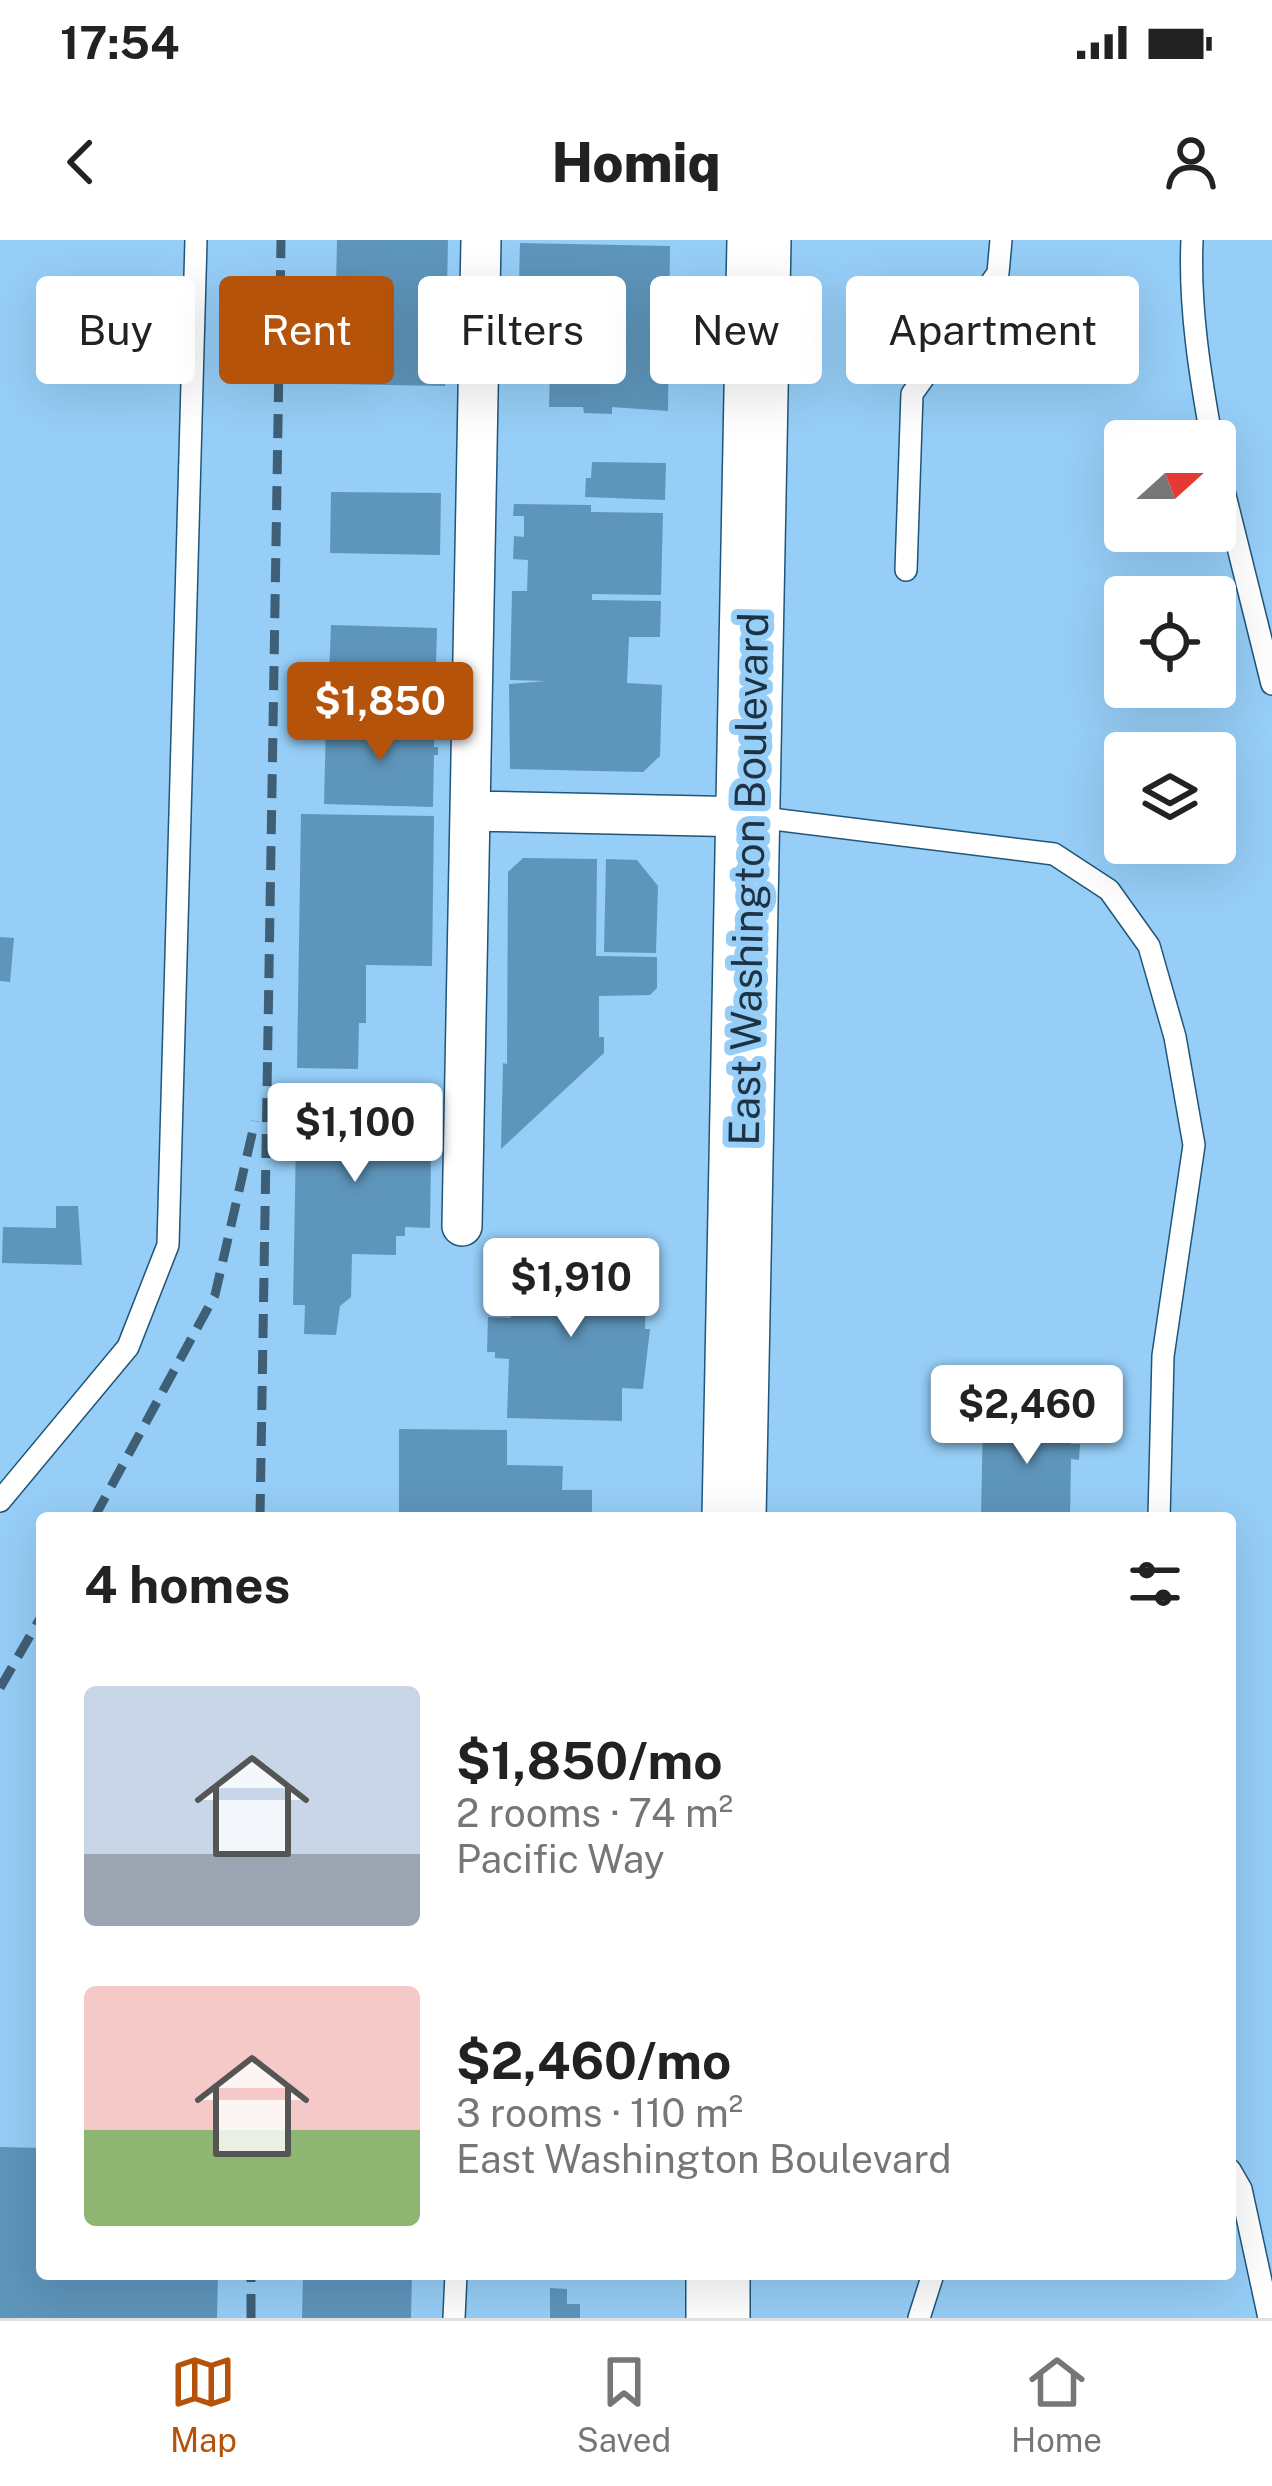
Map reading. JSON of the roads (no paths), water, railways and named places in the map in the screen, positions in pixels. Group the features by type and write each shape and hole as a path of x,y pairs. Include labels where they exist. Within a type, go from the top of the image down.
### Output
{"main road":[{"name":"East Washington Boulevard","path":"734,1512 759,240"},
{"path":"718,2280 718,2318"}],"street":[{"path":"462,1226 481,240"},
{"path":"470,811 749,817"}],"lane":[{"path":"0,1501 128,1347 168,1245 196,240"},
{"path":"906,570 912,394 998,273 1001,240"},
{"path":"1192,240 1200,372 1208,420"},
{"path":"1236,539 1272,684"},
{"path":"749,817 1054,854 1109,890 1150,946 1174,1037 1194,1145 1162,1356 1159,1512"},
{"path":"1236,2180 1269,2318"},
{"path":"454,2318 456,2280"},
{"path":"920,2318 931,2280"}],"railway":[{"path":"260,1512 281,240"},
{"path":"97,1512 215,1295 255,1121"},
{"path":"0,1688 36,1625"},
{"path":"251,2280 251,2318"}]}
